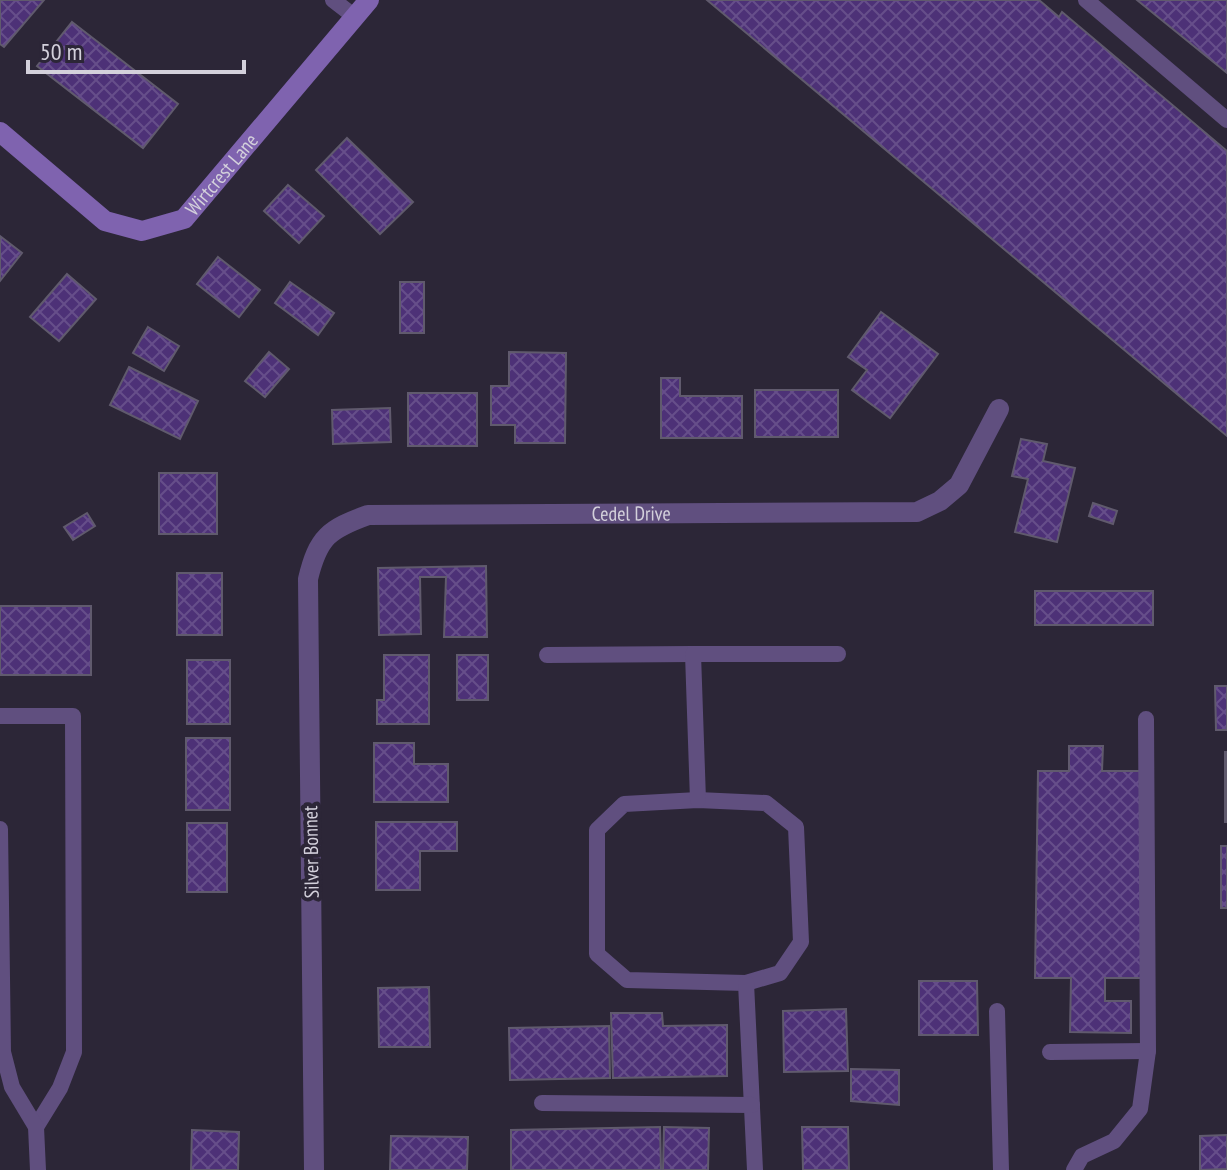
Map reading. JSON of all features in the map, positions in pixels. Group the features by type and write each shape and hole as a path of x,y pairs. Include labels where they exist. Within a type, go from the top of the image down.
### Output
{"street":[{"name":"Wirtcrest Lane","path":"0,132 105,221 142,231 184,219 369,0"},
{"name":"Cedel Drive","path":"324,537 343,524 368,515 917,512 940,501 959,485 999,409"},
{"name":"Silver Bonnet","path":"314,1170 308,579 314,555 324,537"}],"lane":[{"path":"333,0 355,17"},
{"path":"1086,0 1227,120"},
{"path":"693,654 698,800"},
{"path":"547,655 838,654"},
{"path":"0,716 73,716 74,1052 60,1088 36,1127"},
{"path":"1074,1170 1082,1156 1114,1141 1140,1109 1148,1051 1146,719"},
{"path":"698,800 766,803 796,827 801,942 780,973 746,983 627,980 597,954 597,830 624,804 698,800"},
{"path":"0,829 3,1052 12,1087 36,1127 38,1170"},
{"path":"746,983 755,1170"},
{"path":"997,1011 1001,1170"},
{"path":"1050,1052 1148,1051"},
{"path":"542,1103 752,1105"}],"building":[{"path":"0,0 44,0 4,47 0,44"},
{"path":"707,0 1039,0 1059,17 1062,12 1227,151 1227,436"},
{"path":"1137,0 1227,0 1227,73"},
{"path":"72,22 178,104 143,148 37,66"},
{"path":"347,138 413,202 380,234 316,170"},
{"path":"288,185 324,216 299,243 264,211"},
{"path":"0,236 22,253 0,281"},
{"path":"218,257 260,290 239,317 197,284"},
{"path":"67,274 96,299 59,341 30,317"},
{"path":"290,282 334,313 318,335 275,303"},
{"path":"400,282 424,282 424,333 400,333"},
{"path":"881,312 938,354 890,418 852,390 867,370 848,357"},
{"path":"148,327 179,346 164,371 133,353"},
{"path":"269,352 289,369 265,397 245,381"},
{"path":"509,352 566,353 565,443 515,443 515,425 491,425 491,386 509,386"},
{"path":"129,367 198,401 180,439 110,405"},
{"path":"661,378 680,378 680,396 742,396 742,438 661,438"},
{"path":"755,390 838,390 838,437 755,437"},
{"path":"408,393 477,393 477,446 408,446"},
{"path":"390,408 391,442 333,444 332,410"},
{"path":"1021,439 1047,444 1043,461 1075,468 1057,542 1015,532 1028,479 1012,476"},
{"path":"159,473 217,473 217,534 159,534"},
{"path":"1093,503 1117,511 1113,524 1089,516"},
{"path":"87,513 95,526 73,540 64,527"},
{"path":"486,566 487,637 444,637 446,577 420,577 421,634 379,635 378,568"},
{"path":"177,573 222,573 222,635 177,635"},
{"path":"1035,591 1153,591 1153,625 1035,625"},
{"path":"0,606 91,606 91,675 0,675"},
{"path":"384,655 429,655 429,724 377,724 377,700 384,700"},
{"path":"457,655 488,655 488,700 457,700"},
{"path":"187,660 230,660 230,724 187,724"},
{"path":"1215,686 1227,686 1227,730 1216,730"},
{"path":"186,738 230,738 230,810 186,810"},
{"path":"374,743 414,743 414,764 448,764 448,802 374,802"},
{"path":"1069,746 1103,746 1102,771 1146,771 1143,978 1105,978 1105,1001 1131,1001 1131,1033 1070,1032 1071,978 1035,978 1038,771 1069,771"},
{"path":"1227,752 1227,822 1225,822"},
{"path":"376,822 457,822 457,851 420,851 420,890 376,890"},
{"path":"187,823 227,823 227,892 187,892"},
{"path":"1221,846 1227,846 1227,908 1221,908"},
{"path":"919,981 977,981 978,1035 919,1035"},
{"path":"429,987 430,1047 379,1047 378,988"},
{"path":"846,1009 848,1071 784,1072 783,1011"},
{"path":"611,1013 662,1013 663,1026 727,1025 727,1076 613,1078"},
{"path":"609,1026 610,1078 510,1080 509,1028"},
{"path":"851,1069 899,1070 899,1105 851,1101"},
{"path":"660,1127 661,1170 511,1170 511,1130"},
{"path":"664,1127 709,1128 708,1170 663,1170"},
{"path":"802,1127 848,1127 849,1170 803,1170"},
{"path":"192,1130 239,1132 238,1170 191,1170"},
{"path":"1227,1135 1227,1169 1200,1170 1200,1136"},
{"path":"391,1136 468,1137 467,1170 390,1170"}]}
